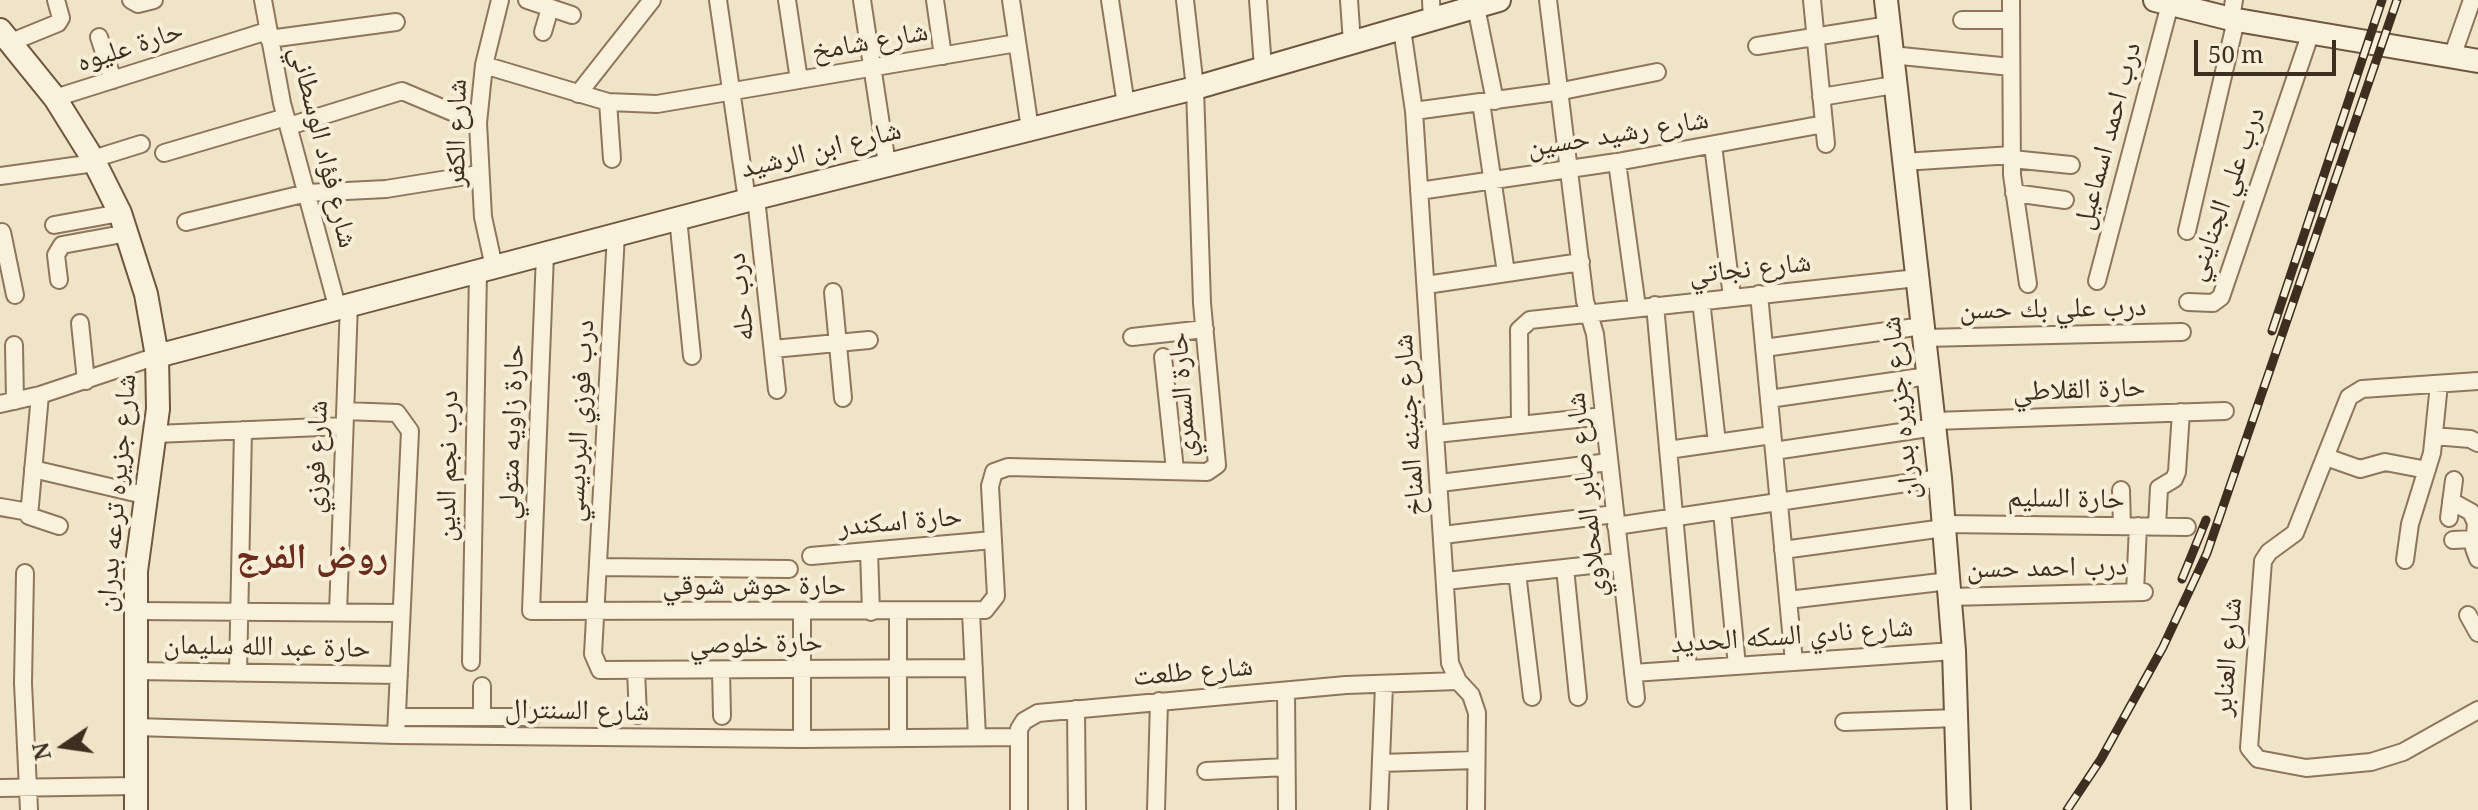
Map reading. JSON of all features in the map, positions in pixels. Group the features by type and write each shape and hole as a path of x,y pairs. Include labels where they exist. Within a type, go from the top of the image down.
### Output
{"street":[{"path":"5,36 59,22 56,0"},
{"path":"131,0 138,4 154,0"},
{"name":"شارع فؤاد الوسطاني","path":"263,0 288,122 343,304"},
{"name":"شارع الكفر","path":"486,269 478,123 484,65 500,0"},
{"path":"527,0 572,15"},
{"path":"578,94 652,0"},
{"name":"درب حله","path":"718,0 751,199 777,390"},
{"path":"787,0 799,80"},
{"path":"862,0 887,164"},
{"path":"935,0 943,56"},
{"path":"1011,0 1030,129"},
{"path":"1110,0 1126,105"},
{"name":"حارة السمري","path":"973,612 985,610 996,596 990,478 1001,468 1207,472 1217,465 1205,329 1195,88 1185,0"},
{"path":"1258,0 1263,68"},
{"path":"1349,0 1352,43"},
{"name":"شارع ابن الرشيد","path":"157,356 343,304 1195,88 1402,29 1432,10 1476,7 1499,0"},
{"name":"شارع صابر المحلاوي","path":"1548,0 1588,313 1595,334 1636,698"},
{"path":"1812,0 1826,144"},
{"name":"شارع جزيره بدران","path":"1886,0 1940,478 1954,651 1959,810"},
{"path":"2011,0 2014,193 2028,284"},
{"path":"2452,57 2472,0"},
{"path":"2162,2 2234,13 2311,32 2478,61"},
{"name":"درب احمد اسماعيل","path":"2097,281 2162,2"},
{"path":"1476,7 1488,102 1492,180 1506,273"},
{"path":"543,32 550,8"},
{"path":"2187,231 2234,13"},
{"path":"1962,20 2011,20"},
{"name":"حارة عليوه","path":"55,98 268,35 396,22"},
{"path":"1757,46 1889,25"},
{"name":"شارع جنينه المناخ","path":"1402,29 1414,111 1450,663 1458,681 1475,703 1476,810"},
{"name":"درب علي الجنايني","path":"2188,302 2213,303 2221,297 2311,32"},
{"name":"شارع جزيره ترعه بدران","path":"5,36 55,98 94,161 124,223 146,294 157,356 160,381 156,434 144,495 135,611 136,810"},
{"path":"99,37 113,80"},
{"name":"شارع شامخ","path":"484,65 608,102 657,104 1017,43"},
{"path":"1891,55 2011,67"},
{"path":"1414,111 1562,91 1657,72"},
{"path":"1821,97 1894,85"},
{"path":"164,153 402,91 478,123"},
{"path":"608,102 612,159"},
{"name":"شارع رشيد حسين","path":"1419,191 1617,162 1824,124"},
{"path":"0,176 94,161 141,144"},
{"path":"1713,145 1732,297"},
{"path":"1903,162 2012,157 2071,165"},
{"path":"1617,162 1637,307"},
{"path":"186,222 307,193 386,189 479,174"},
{"path":"2014,193 2065,200"},
{"path":"678,218 692,356"},
{"path":"54,225 124,223"},
{"path":"59,280 56,255 62,245 124,223"},
{"path":"6,232 15,295"},
{"name":"درب فوزي البرديسي","path":"595,611 616,234"},
{"name":"حارة زاويه متولي","path":"531,611 545,254"},
{"path":"1426,285 1581,262"},
{"name":"درب نجم الدين","path":"471,662 486,269"},
{"name":"شارع نجاتي","path":"1520,425 1519,330 1523,324 1637,307 1917,278"},
{"path":"833,292 843,398"},
{"path":"1759,294 1794,662"},
{"path":"1701,300 1717,443"},
{"name":"شارع فوزي","path":"338,613 345,419 343,304"},
{"path":"1655,305 1688,669"},
{"path":"80,323 86,381"},
{"path":"1132,337 1205,329"},
{"name":"درب علي بك حسن","path":"1764,348 1923,332 2182,332"},
{"path":"773,349 869,340"},
{"path":"14,345 7,402 86,381 157,356"},
{"path":"1163,357 1175,470"},
{"path":"1769,399 1928,376"},
{"path":"2405,560 2410,524 2434,436 2439,384 2478,381"},
{"name":"شارع العنابر","path":"2439,384 2362,389 2349,397 2295,533 2269,552 2263,561 2249,748 2258,759 2306,768 2371,762 2403,752 2478,710"},
{"path":"29,515 40,395"},
{"name":"حارة القلاطي","path":"1668,450 1717,443 1773,443 1934,424 2225,411"},
{"path":"2157,526 2159,488 2174,479 2177,472 2181,412"},
{"path":"156,434 243,430 397,413 410,431 396,735"},
{"path":"1436,434 1604,416"},
{"path":"238,673 243,430"},
{"path":"2434,436 2470,439 2478,443"},
{"path":"2326,457 2360,469 2385,462 2427,470"},
{"path":"1440,483 1609,462"},
{"path":"33,469 144,495"},
{"path":"1443,535 1674,518 1940,478"},
{"path":"2454,480 2450,510 2471,512 2476,527 2478,559"},
{"path":"2121,490 2130,526"},
{"path":"0,507 59,526"},
{"path":"1722,512 1737,666"},
{"name":"حارة السليم","path":"1783,550 1944,526 2187,527"},
{"name":"درب احمد حسن","path":"1788,600 1949,589 2140,592 2130,526"},
{"path":"2453,540 2476,527"},
{"name":"حارة اسكندر","path":"811,556 993,540"},
{"path":"869,551 871,612"},
{"path":"1446,581 1619,562"},
{"path":"598,567 789,569"},
{"path":"1565,568 1578,697"},
{"path":"25,573 23,683 29,810"},
{"path":"1517,573 1532,697"},
{"path":"135,611 401,613"},
{"name":"حارة حوش شوقي","path":"531,611 973,612"},
{"name":"حارة خلوصي","path":"595,611 594,663 600,670 974,668"},
{"path":"802,612 802,739"},
{"path":"898,612 898,738"},
{"path":"973,612 977,737"},
{"path":"2468,615 2478,633"},
{"name":"شارع نادي السكه الحديد","path":"1633,673 1954,651"},
{"path":"721,670 722,716"},
{"name":"حارة عبد الله سليمان","path":"135,671 399,675"},
{"path":"636,671 638,715"},
{"name":"شارع طلعت","path":"1018,737 1024,721 1030,716 1076,709 1286,691 1458,681"},
{"path":"1379,810 1384,685"},
{"path":"482,686 482,717"},
{"path":"1286,691 1287,810"},
{"path":"1156,810 1159,701"},
{"path":"1076,709 1077,810"},
{"path":"397,717 532,717"},
{"path":"1844,722 1957,718"},
{"name":"شارع السنترال","path":"136,727 396,735 802,739 1018,737"},
{"path":"1018,737 1019,810"},
{"path":"1381,763 1476,760"},
{"path":"1206,771 1286,767"},
{"path":"0,788 136,786"}],"railway":[{"path":"2272,331 2382,0"},
{"path":"2067,810 2101,759 2163,647 2207,553 2397,0"},
{"path":"2182,579 2206,520"}],"district":[{"name":"روض الفرج","path":"312,558"}]}
